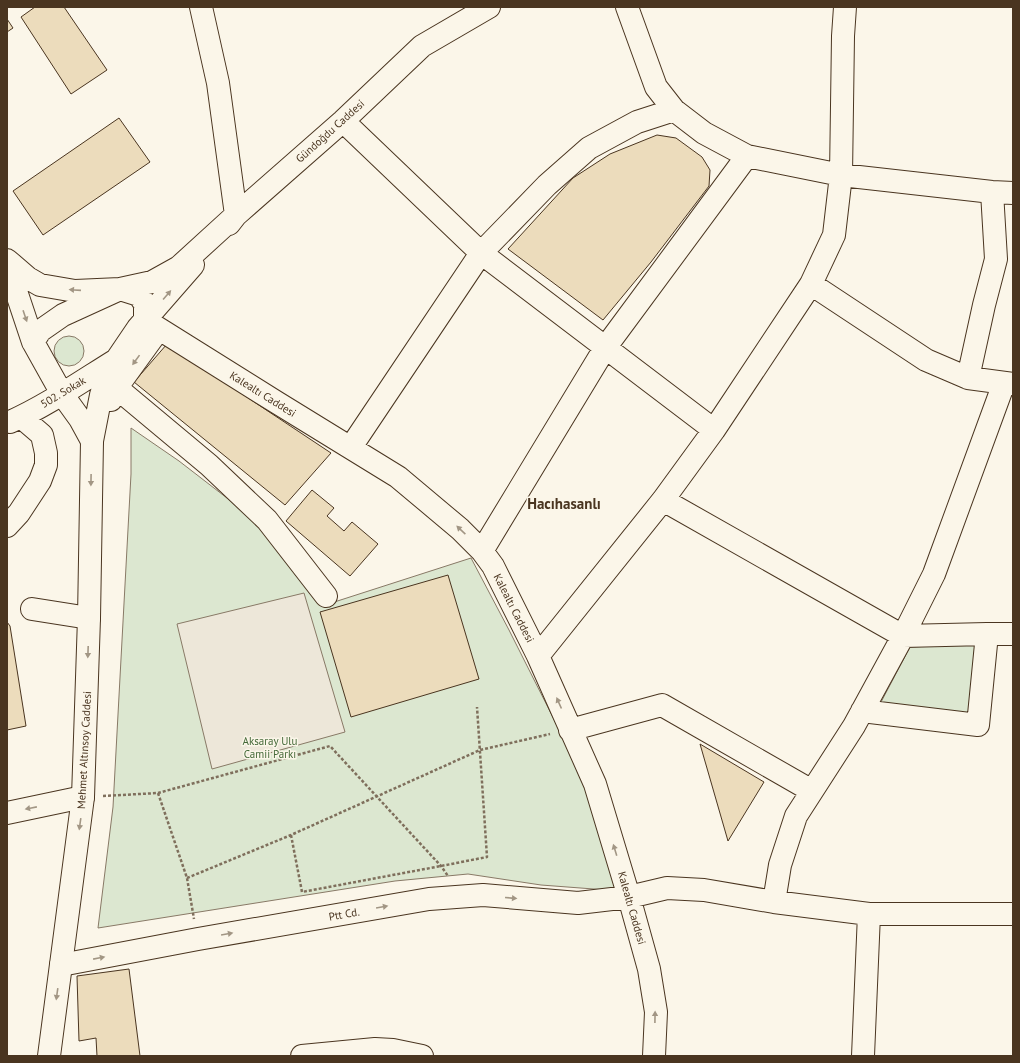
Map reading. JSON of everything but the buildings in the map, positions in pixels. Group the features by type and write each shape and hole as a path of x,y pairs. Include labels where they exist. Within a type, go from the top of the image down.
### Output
{"street":[{"path":"112,383 152,324 236,215 218,83 201,7"},
{"name":"Gündoğdu Caddesi","path":"120,289 152,282 179,267 343,121 422,46 489,7"},
{"path":"627,7 656,87 674,110 704,134 747,156 841,175 1003,193 996,259 968,378"},
{"path":"538,656 663,500 714,430 811,284 834,235 841,175 845,7"},
{"path":"351,447 480,253 547,185 589,148 637,122 674,110"},
{"path":"343,121 480,253 714,430"},
{"path":"482,550 606,348 747,156"},
{"path":"11,273 40,284 75,291 120,289 139,295 145,304 152,324"},
{"path":"11,273 33,342 62,394 80,419 92,441"},
{"path":"774,902 780,865 796,816 862,711 903,636 934,574 1009,384 968,378 926,360 811,284"},
{"path":"33,342 40,331 63,315 120,289"},
{"path":"112,383 117,359 138,328 152,324"},
{"name":"Kalealtı Caddesi","path":"152,324 398,476 460,529 482,550 493,566 538,656 595,784 649,969 656,1012 654,1056"},
{"name":"502. Sokak","path":"14,420 62,394 117,359"},
{"path":"112,383 209,465 267,520 326,596"},
{"name":"Mehmet Altınsoy Caddesi","path":"49,1056 83,797 89,618 92,441 101,395 112,383"},
{"path":"7,526 19,513 40,481 46,465 46,453 42,435 14,420"},
{"path":"663,500 903,636 1013,634"},
{"path":"32,609 89,618"},
{"path":"862,711 978,725 987,634"},
{"path":"570,730 662,705 812,791"},
{"path":"7,813 83,797"},
{"name":"Ptt Cd.","path":"61,966 198,939 429,899 462,896 483,895 578,903 629,897 667,888 704,890 774,902 869,914 1013,914"},
{"path":"863,1056 869,914"},
{"path":"302,1056 375,1053 393,1050 422,1056"}],"path":[{"path":"290,834 302,892 487,857 478,707"},
{"path":"187,878 377,797 480,750 526,740"},
{"path":"83,797 158,793 330,746 441,866 462,896"},
{"path":"158,793 187,878 198,939"}],"green space":[{"path":"69,336 80,340 84,351 80,362 69,366 58,362 54,351 58,340"},
{"name":"Aksaray Ulu Camii Parkı","path":"131,428 179,461 271,532 325,605 471,558 583,777 620,891 541,885 468,874 395,881 98,928 113,807 131,474"},
{"path":"975,644 969,714 880,704 910,647"}],"shaded area":[{"path":"304,593 345,732 212,769 177,624"}],"district":[{"name":"Hacıhasanlı","path":"564,504"}]}
